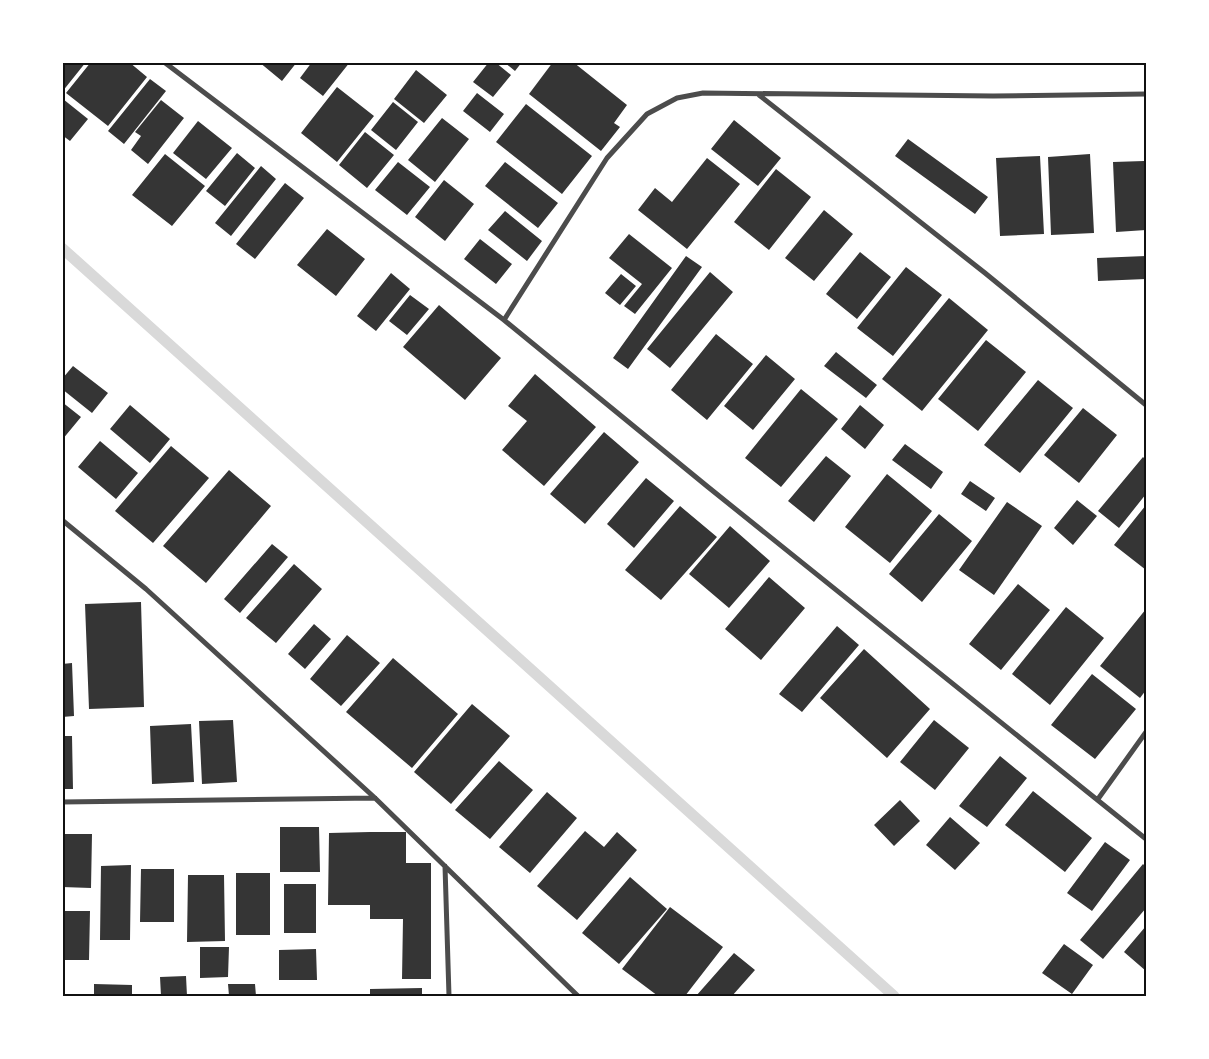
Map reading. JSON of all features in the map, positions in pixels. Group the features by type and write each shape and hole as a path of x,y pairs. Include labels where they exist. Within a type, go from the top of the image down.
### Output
{"street":[{"path":"164,62 504,320 1146,839"},
{"path":"504,320 607,158 647,114 677,98 703,93 1002,96 1146,94"},
{"path":"758,95 985,273 1146,406"},
{"path":"62,520 146,588 375,798 578,996"},
{"path":"1098,799 1146,732"},
{"path":"62,802 375,798"},
{"path":"445,865 449,996"}],"building":[{"path":"62,62 86,62 62,92"},
{"path":"91,62 129,62 147,77 108,126 66,93"},
{"path":"259,62 297,62 282,81"},
{"path":"312,62 350,62 323,96 300,78"},
{"path":"489,62 495,62 511,75 493,97 473,82"},
{"path":"504,62 522,62 515,71"},
{"path":"553,62 573,62 627,105 614,123 620,127 601,151 529,94"},
{"path":"416,70 447,95 424,123 394,99"},
{"path":"150,79 166,91 124,144 108,131"},
{"path":"337,87 374,116 337,162 301,133"},
{"path":"477,93 504,114 490,132 463,111"},
{"path":"63,99 88,119 70,141 62,135"},
{"path":"161,100 184,118 148,164 131,150 141,136 135,132"},
{"path":"393,102 418,122 396,150 371,130"},
{"path":"526,104 592,156 562,194 496,142"},
{"path":"442,118 469,139 435,182 408,160"},
{"path":"734,120 781,158 758,186 711,149"},
{"path":"198,121 232,148 206,179 173,153"},
{"path":"365,132 394,155 367,188 339,165"},
{"path":"908,139 988,197 975,214 895,156"},
{"path":"237,153 255,168 225,206 206,191"},
{"path":"165,154 205,186 172,226 132,195"},
{"path":"1090,154 1094,233 1051,235 1048,157"},
{"path":"1040,156 1044,234 1000,236 996,158"},
{"path":"707,158 740,184 687,249 638,210 655,188 672,202"},
{"path":"1144,161 1146,230 1116,232 1113,162"},
{"path":"398,162 430,187 407,215 375,190"},
{"path":"505,162 558,203 538,228 485,186"},
{"path":"261,166 276,179 231,236 215,223"},
{"path":"776,169 811,197 769,250 734,222"},
{"path":"444,180 474,204 445,241 415,217"},
{"path":"285,183 304,198 255,259 236,244"},
{"path":"824,210 853,234 814,281 785,258"},
{"path":"505,211 542,241 527,261 488,230"},
{"path":"327,229 365,259 336,296 297,265"},
{"path":"629,234 672,268 635,314 624,306 642,284 609,258"},
{"path":"480,239 512,264 496,284 464,259"},
{"path":"860,252 891,277 857,319 826,294"},
{"path":"686,256 702,267 628,369 613,358"},
{"path":"1146,256 1146,279 1098,281 1097,258"},
{"path":"906,267 942,295 893,356 857,328"},
{"path":"710,272 733,292 670,368 647,349"},
{"path":"391,273 410,289 376,331 357,316"},
{"path":"621,274 636,286 620,305 605,293"},
{"path":"410,295 429,309 407,335 389,321"},
{"path":"949,298 988,330 922,411 882,379"},
{"path":"439,305 501,358 465,400 403,347"},
{"path":"716,334 753,364 707,420 671,390"},
{"path":"986,340 1026,372 978,431 938,399"},
{"path":"836,352 877,385 866,398 824,366"},
{"path":"766,355 795,379 753,430 724,406"},
{"path":"73,366 108,393 92,413 62,389 62,379"},
{"path":"535,374 596,427 544,486 502,450 527,421 508,406"},
{"path":"1038,380 1073,408 1020,473 984,445"},
{"path":"801,389 838,419 781,487 745,458"},
{"path":"62,402 81,417 62,440"},
{"path":"130,405 170,439 150,463 110,429"},
{"path":"860,405 884,425 865,449 841,429"},
{"path":"1083,408 1117,435 1079,483 1044,455"},
{"path":"604,432 639,462 585,524 550,494"},
{"path":"100,441 138,473 116,499 78,467"},
{"path":"905,444 943,472 931,489 892,460"},
{"path":"171,446 209,478 153,543 115,511"},
{"path":"826,456 851,476 814,522 788,501"},
{"path":"1143,457 1146,460 1146,494 1119,528 1098,511"},
{"path":"229,470 271,506 206,583 163,546"},
{"path":"887,474 932,511 890,563 845,527"},
{"path":"646,478 674,501 634,548 607,524"},
{"path":"970,481 995,498 986,511 961,494"},
{"path":"1077,500 1097,516 1073,545 1054,528"},
{"path":"1007,502 1042,526 994,595 959,570"},
{"path":"1146,505 1146,570 1114,545"},
{"path":"680,506 717,537 661,600 625,570"},
{"path":"939,514 972,541 922,602 889,574"},
{"path":"730,526 770,561 729,608 689,574"},
{"path":"272,544 288,557 240,613 224,599"},
{"path":"294,564 322,589 276,643 246,618"},
{"path":"769,577 805,608 761,660 725,629"},
{"path":"1018,584 1050,610 1001,670 969,644"},
{"path":"141,602 144,707 89,709 85,604"},
{"path":"1066,607 1104,638 1050,705 1012,674"},
{"path":"1146,609 1146,690 1140,698 1100,666"},
{"path":"314,624 331,639 305,669 288,654"},
{"path":"837,626 859,645 802,712 779,694"},
{"path":"347,635 380,663 341,706 310,679"},
{"path":"864,649 930,709 887,758 820,698"},
{"path":"393,658 458,714 412,768 346,712"},
{"path":"72,663 74,716 62,717 62,664"},
{"path":"1092,674 1136,709 1095,759 1051,725"},
{"path":"472,704 510,736 451,804 414,772"},
{"path":"233,720 237,782 202,784 199,721"},
{"path":"934,720 969,748 935,790 900,762"},
{"path":"191,724 194,782 152,784 150,726"},
{"path":"62,736 72,736 73,789 62,789"},
{"path":"1000,756 1027,778 987,827 959,806"},
{"path":"499,761 533,790 490,839 455,810"},
{"path":"1033,791 1092,838 1065,872 1005,825"},
{"path":"547,792 577,818 530,873 499,847"},
{"path":"900,800 920,821 894,846 874,825"},
{"path":"950,817 980,843 955,870 926,845"},
{"path":"280,827 319,827 320,872 280,872"},
{"path":"585,831 604,847 617,832 637,850 577,920 537,886"},
{"path":"406,832 406,863 431,863 431,979 402,979 403,919 370,919 370,905 328,905 329,833"},
{"path":"62,834 92,834 91,888 62,887"},
{"path":"1105,842 1130,860 1092,911 1067,893"},
{"path":"1143,864 1146,867 1146,908 1103,959 1080,940"},
{"path":"131,865 130,940 100,940 101,866"},
{"path":"141,869 174,869 174,922 140,922"},
{"path":"236,873 270,873 270,935 236,935"},
{"path":"188,875 224,875 225,941 187,942"},
{"path":"630,877 667,909 619,964 582,933"},
{"path":"284,884 316,884 316,933 284,933"},
{"path":"670,907 723,947 685,996 658,996 622,969"},
{"path":"62,911 90,911 89,960 62,960"},
{"path":"1146,926 1146,971 1124,952"},
{"path":"1064,944 1093,965 1072,994 1042,973"},
{"path":"200,947 229,947 228,977 200,978"},
{"path":"316,949 317,980 279,980 279,950"},
{"path":"734,953 755,970 732,996 696,996"},
{"path":"186,976 187,996 161,996 160,977"},
{"path":"94,984 132,985 132,996 94,996"},
{"path":"228,984 255,984 256,996 229,996"},
{"path":"422,988 422,996 370,996 370,989"}],"waterway":[{"path":"62,248 894,996"}]}
